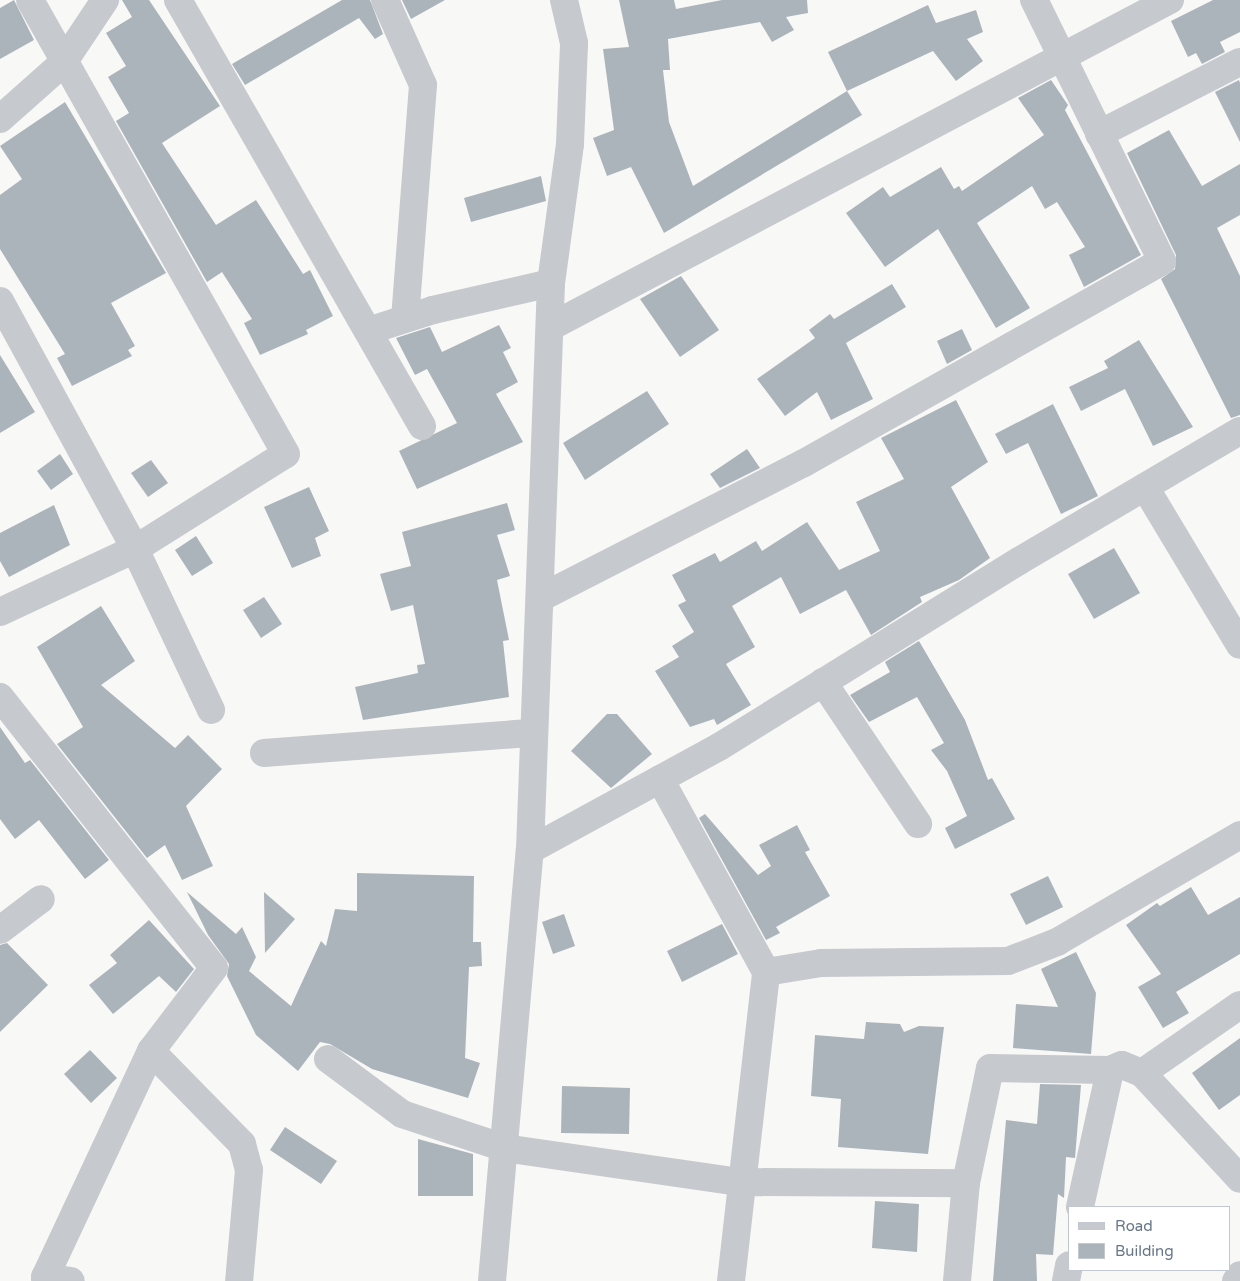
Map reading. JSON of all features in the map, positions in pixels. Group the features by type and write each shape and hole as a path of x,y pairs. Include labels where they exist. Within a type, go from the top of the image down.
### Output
{"street":[{"path":"0,612 135,549 286,454 63,63 30,0"},
{"path":"0,119 63,63 105,0"},
{"path":"178,0 422,426"},
{"path":"385,0 423,85 404,318"},
{"path":"492,1281 530,850 532,733 542,597 551,283 570,144 574,44 564,0"},
{"path":"542,597 804,463 1162,261 1034,0"},
{"path":"550,327 1170,0"},
{"path":"1099,134 1240,62"},
{"path":"368,331 404,318 551,283"},
{"path":"0,301 135,549 211,710"},
{"path":"530,850 660,779 1240,431"},
{"path":"1145,487 1240,645"},
{"path":"823,682 918,824"},
{"path":"0,696 214,968 151,1051 45,1277 70,1281"},
{"path":"264,753 532,733"},
{"path":"660,779 766,972 739,1182 731,1281"},
{"path":"766,972 820,963 1008,961 1057,942 1240,835"},
{"path":"0,930 42,898"},
{"path":"1142,1073 1240,1005"},
{"path":"151,1051 242,1144 249,1170 239,1281"},
{"path":"328,1059 402,1114 504,1148 739,1182 966,1183"},
{"path":"957,1281 966,1183 990,1068 1110,1070 1122,1065 1142,1073 1240,1179"},
{"path":"1080,1206 1110,1070"},
{"path":"1236,1281 1240,1275"}],"building":[{"path":"14,0 34,40 0,59 0,8"},
{"path":"122,0 149,0 220,106 162,143 216,225 256,200 303,274 310,270 333,316 306,330 308,334 260,355 244,323 252,319 222,272 207,282 116,121 129,113 108,77 126,66 106,33 132,17"},
{"path":"342,0 370,0 383,34 375,39 359,18 245,85 232,64"},
{"path":"402,0 445,0 411,19"},
{"path":"619,0 674,0 676,9 722,0 807,0 808,13 786,17 794,30 772,42 760,22 668,39 670,70 663,70 669,122 693,186 847,91 862,115 664,233 631,167 607,176 593,138 614,130 603,49 629,47"},
{"path":"1213,0 1240,0 1240,32 1220,42 1225,52 1202,64 1196,53 1188,57 1171,21"},
{"path":"928,5 936,23 976,10 983,32 967,39 983,61 956,81 933,51 847,91 828,52"},
{"path":"1051,80 1068,105 1065,110 1141,255 1084,287 1069,255 1085,247 1057,202 1045,209 1032,186 977,223 1030,308 996,328 938,229 885,267 846,213 883,187 890,197 941,167 954,189 959,186 962,191 1044,135 1018,98"},
{"path":"1239,80 1240,83 1240,142 1215,92"},
{"path":"65,102 166,273 111,303 135,346 128,350 132,356 72,386 57,358 65,354 0,249 0,195 22,179 0,146"},
{"path":"1169,130 1202,186 1240,164 1240,215 1217,228 1240,276 1240,415 1231,418 1161,279 1175,269 1176,255 1127,153"},
{"path":"541,176 546,201 471,222 464,198"},
{"path":"681,276 719,330 680,357 640,299"},
{"path":"892,284 906,307 846,343 873,399 831,420 817,392 785,416 757,379 815,338 809,330 830,314 834,319"},
{"path":"499,325 511,348 503,352 518,382 496,394 523,442 417,489 399,451 457,423 427,369 415,375 396,338 430,327 442,352"},
{"path":"962,329 972,350 947,364 937,341"},
{"path":"1139,340 1193,427 1153,446 1125,389 1081,411 1069,387 1108,368 1104,361"},
{"path":"0,355 35,412 0,433"},
{"path":"647,391 669,424 585,480 563,443"},
{"path":"956,400 988,462 951,487 990,558 959,580 920,597 922,602 871,635 846,590 800,614 781,577 732,606 755,647 726,664 751,705 717,725 714,719 690,727 655,671 679,657 672,646 694,632 678,605 686,601 672,575 715,553 720,562 756,541 762,551 807,522 839,570 880,551 856,502 904,479 881,438"},
{"path":"1053,404 1098,496 1061,514 1028,443 1006,454 995,434"},
{"path":"747,449 760,468 720,488 710,474"},
{"path":"60,454 73,474 51,490 37,471"},
{"path":"151,460 168,483 148,497 131,473"},
{"path":"309,487 329,531 315,538 321,556 292,568 264,507"},
{"path":"507,503 515,530 497,535 510,576 497,580 509,640 503,641 509,697 363,720 355,687 418,673 417,665 425,664 413,605 391,611 380,574 411,566 402,532"},
{"path":"54,505 70,545 9,577 0,561 0,533"},
{"path":"196,536 213,563 192,576 175,550"},
{"path":"1114,548 1140,593 1094,619 1068,574"},
{"path":"264,597 282,624 261,638 243,610"},
{"path":"101,606 135,661 101,685 175,748 188,735 222,769 186,806 213,866 182,880 165,845 147,858 57,744 83,727 37,647"},
{"path":"919,641 965,720 988,780 992,778 1015,819 955,849 945,828 967,816 947,771 931,750 944,743 917,697 869,722 850,695 890,672 885,662"},
{"path":"607,714 617,714 652,754 611,788 571,751"},
{"path":"0,727 25,763 30,760 109,860 85,879 39,820 15,839 0,819"},
{"path":"705,814 758,875 771,866 759,845 797,825 810,850 805,852 830,896 776,927 780,933 766,940 699,818"},
{"path":"357,873 474,876 473,942 481,942 482,966 469,967 465,1058 480,1063 468,1098 372,1069 330,1044 320,1042 298,1071 256,1035 227,976 229,964 208,935 187,892 236,934 242,927 256,957 249,971 291,1006 321,941 326,946 335,909 357,911"},
{"path":"1048,876 1063,907 1026,925 1010,894"},
{"path":"1191,887 1208,915 1240,897 1240,954 1176,992 1189,1013 1163,1028 1138,987 1161,974 1126,925 1157,903 1160,906"},
{"path":"264,892 295,919 265,953"},
{"path":"564,914 575,946 553,954 542,922"},
{"path":"149,920 194,969 176,992 159,976 113,1014 89,985 117,963 110,955"},
{"path":"722,924 738,954 682,982 667,951"},
{"path":"7,943 48,985 0,1032 0,945"},
{"path":"1076,952 1096,993 1091,1054 1013,1048 1016,1004 1058,1007 1041,969"},
{"path":"866,1022 900,1024 904,1032 919,1026 944,1027 928,1154 838,1147 841,1099 811,1096 815,1035 864,1039"},
{"path":"1240,1038 1240,1095 1219,1110 1192,1073"},
{"path":"90,1050 117,1078 91,1103 64,1074"},
{"path":"1040,1084 1081,1085 1075,1158 1066,1157 1064,1198 1058,1194 1053,1255 1036,1254 1037,1281 993,1281 1006,1120 1037,1124"},
{"path":"562,1086 630,1088 629,1134 561,1133"},
{"path":"285,1127 337,1161 321,1184 270,1150"},
{"path":"418,1139 473,1154 473,1196 418,1196"},
{"path":"875,1201 919,1204 917,1252 872,1248"}]}
